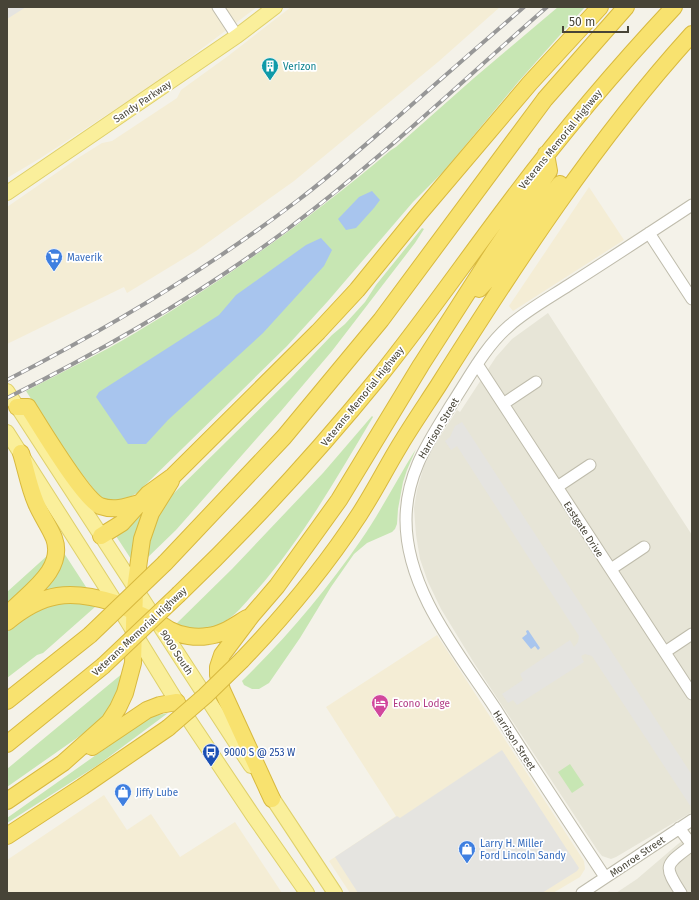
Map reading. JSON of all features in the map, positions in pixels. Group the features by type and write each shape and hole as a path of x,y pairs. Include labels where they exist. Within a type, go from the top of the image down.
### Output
{"highway":[{"path":"101,536 122,523 148,494 173,476 318,332 357,290 418,215 530,83 600,7"},
{"path":"7,701 90,635 165,563 284,437 381,320 545,99 626,7"},
{"name":"Veterans Memorial Highway","path":"7,744 103,666 221,554 276,497 329,437 408,339 546,154 628,58 674,7"},
{"path":"7,836 168,728 205,696 242,660 280,619 302,593 343,538 373,493 400,446 447,371 539,232 642,91 692,34"},
{"path":"452,316 494,273 524,230 650,74 669,60"},
{"path":"272,799 222,690 218,675 218,668 222,655 252,615 277,586 339,500 452,316 493,252 549,171 546,154"},
{"path":"17,407 28,407 81,487 99,505 114,509 124,508 139,503"},
{"path":"7,616 44,580 55,560 56,550 52,534 36,502 21,452"},
{"path":"63,763 109,722 125,693 133,663 135,589 142,539 151,513 173,476"},
{"path":"7,622 21,610 56,596 79,596 116,603 158,622 171,631 182,635 210,636 228,629 252,615"},
{"path":"7,801 63,763 98,745 147,710 160,705 177,702"}],"main road":[{"name":"Sandy Parkway","path":"7,193 237,36 275,7"},
{"name":"9000 South","path":"7,391 272,799 335,893"},
{"path":"7,432 177,702 254,817 308,893"}],"street":[{"path":"218,7 237,36"},
{"name":"Harrison Street","path":"605,877 436,617 422,593 413,567 408,541 406,520 408,499 412,478 419,459 429,440 477,364 498,336 510,325 692,205"},
{"path":"649,233 692,299"},
{"name":"Eastgate Drive","path":"477,364 692,694"},
{"path":"502,404 536,382"},
{"path":"557,487 590,465"},
{"path":"611,569 644,547"},
{"path":"665,652 692,634"},
{"name":"Monroe Street","path":"582,893 692,820"},
{"path":"679,828 692,845 673,860 670,865 669,871 681,893"}],"shaded area":[{"path":"7,7 257,7 151,86 39,159 7,178"},
{"path":"7,7 26,7 7,19"},
{"path":"291,7 500,7 438,62 294,181 196,251 127,293 124,287 7,344 7,207 78,158 102,143 112,141 177,98 181,90"},
{"path":"589,187 624,240 513,311 509,306"},
{"path":"548,313 692,535 692,812 611,859 602,856 598,851 474,663 441,609 428,582 420,559 416,535 414,508 417,490 424,466 434,446 457,410 460,412 496,357 512,339"},
{"path":"462,422 692,775 691,807 592,656 585,654 581,656 584,662 517,705 513,700 508,703 502,694 523,680 520,674 570,640 574,647 578,642 579,636 457,446 451,450 445,441 450,437 455,426"},
{"path":"437,635 584,861 585,869 580,877 553,893 350,893 329,861 396,816 326,707"},
{"path":"502,750 579,868 577,871 542,893 358,893 335,857 397,816 400,818"},
{"path":"104,795 127,830 151,814 180,857 235,822 282,893 7,893 7,860"},
{"path":"692,834 692,893 616,893 637,879"}],"green space":[{"path":"558,7 585,7 519,81 444,171 413,202 328,301 287,346 137,493 123,501 106,501 106,499 100,497 68,456 26,391 95,356 135,333 202,291 299,224 396,147 474,78"},
{"path":"422,228 424,229 415,243 332,351 176,530 145,560 148,542 155,519 170,497 290,379 332,335 345,324 365,302 376,285"},
{"path":"372,416 373,417 319,507 273,571 240,609 230,618 209,628 192,629 175,625 232,569 323,473"},
{"path":"416,449 403,482 395,529 392,532 367,543 354,554 269,683 259,689 252,689 244,685 242,681 305,614 348,559 375,518"},
{"path":"147,504 135,534 131,559 116,536"},
{"path":"62,550 88,590 36,592"},
{"path":"48,555 49,564 7,605 7,592"},
{"path":"65,602 84,603 95,607 43,653 37,655 7,678 7,632 36,609"},
{"path":"123,673 118,693 102,719 7,787 7,769"},
{"path":"168,713 98,765 7,823 7,818 144,721 154,716"},
{"path":"570,764 584,785 572,793 558,772"}],"water":[{"path":"372,191 380,200 356,228 346,230 338,219 359,197"},
{"path":"321,238 332,250 324,266 263,333 168,420 146,444 128,444 96,397 99,392 219,315 236,295 306,245"},
{"path":"528,630 540,648 538,650 535,646 531,649 522,638 527,634 526,631"}],"railway":[{"path":"7,380 120,319 228,251 263,226 336,170 524,7"},
{"path":"7,398 80,360 152,319 222,276 256,252 323,202 356,175 547,7"}],"place":[{"name":"Verizon","path":"270,81"},
{"name":"Maverik","path":"54,272"},
{"name":"Econo Lodge","path":"380,718"},
{"name":"9000 S @ 253 W","path":"211,767"},
{"name":"Jiffy Lube","path":"123,807"},
{"name":"Larry H. Miller Ford Lincoln Sandy","path":"467,864"}]}
